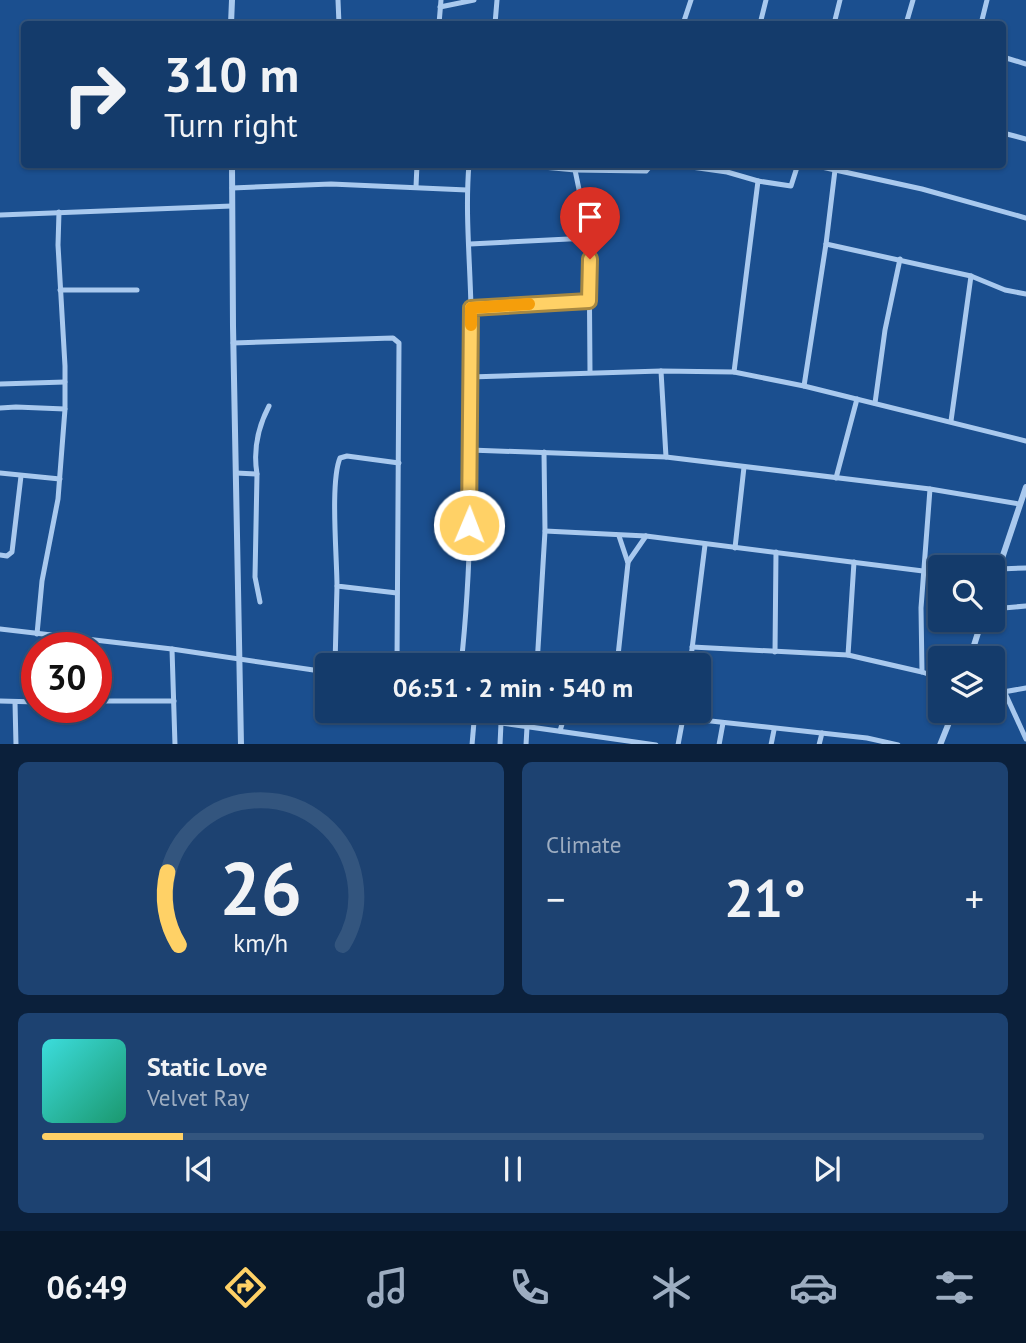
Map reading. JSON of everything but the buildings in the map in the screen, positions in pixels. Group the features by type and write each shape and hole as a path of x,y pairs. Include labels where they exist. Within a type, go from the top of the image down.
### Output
{"street":[{"path":"231,21 232,0"},
{"path":"338,0 339,21"},
{"path":"439,21 440,3 474,0"},
{"path":"495,21 497,0"},
{"path":"684,21 691,0"},
{"path":"761,21 766,0"},
{"path":"835,21 840,0"},
{"path":"907,21 913,0"},
{"path":"982,21 987,0"},
{"path":"1006,58 1026,64"},
{"path":"1006,134 1026,139"},
{"path":"232,168 242,744"},
{"path":"416,187 417,168"},
{"path":"462,653 468,569 470,450 469,168"},
{"path":"561,168 646,171 649,168"},
{"path":"698,168 791,186 798,168"},
{"path":"727,172 728,168"},
{"path":"826,168 922,188 1026,218"},
{"path":"575,170 590,238 590,372"},
{"path":"804,386 835,170"},
{"path":"734,372 758,181"},
{"path":"232,188 331,184 467,190"},
{"path":"0,215 232,206"},
{"path":"37,632 42,581 60,480 65,409 59,212"},
{"path":"470,244 590,238"},
{"path":"826,244 971,276 1026,295"},
{"path":"875,403 885,330 900,259"},
{"path":"951,421 971,276"},
{"path":"60,290 137,290"},
{"path":"471,308 589,301"},
{"path":"233,343 322,339 397,340 400,350 397,653"},
{"path":"661,371 666,457"},
{"path":"471,377 590,372 734,372 804,386 1026,440"},
{"path":"0,384 65,382"},
{"path":"836,478 857,399"},
{"path":"260,602 254,578 257,439 269,406"},
{"path":"0,408 65,409"},
{"path":"470,450 666,457 930,489 1019,504"},
{"path":"538,653 545,531 544,452"},
{"path":"335,653 337,465 340,458 347,456 399,463"},
{"path":"735,548 744,467"},
{"path":"0,473 60,480"},
{"path":"236,473 257,474"},
{"path":"0,555 7,556 12,552 21,476"},
{"path":"1003,555 1026,488"},
{"path":"922,672 923,571 930,489"},
{"path":"545,531 646,536 923,571"},
{"path":"618,653 628,563 619,536"},
{"path":"628,563 646,536"},
{"path":"691,653 705,545"},
{"path":"775,652 776,552"},
{"path":"848,655 854,562"},
{"path":"1005,569 1026,568"},
{"path":"337,586 397,593"},
{"path":"1005,608 1026,606"},
{"path":"0,629 22,632"},
{"path":"112,642 315,670"},
{"path":"692,647 848,655 928,674"},
{"path":"172,649 175,744"},
{"path":"1026,688 1005,693 1022,722 1026,739"},
{"path":"0,701 21,702"},
{"path":"112,702 174,701"},
{"path":"15,702 16,744"},
{"path":"711,722 898,744"},
{"path":"472,744 474,723"},
{"path":"500,744 501,723 618,742 656,744"},
{"path":"560,731 562,723"},
{"path":"678,744 682,723"},
{"path":"719,744 723,723"},
{"path":"940,744 949,723"},
{"path":"526,744 527,727"},
{"path":"771,744 775,730"},
{"path":"819,744 822,733"}],"slow traffic":[{"path":"471,325 471,308 529,304"}],"route":[{"path":"469,525 471,308 589,301 590,259"}]}
